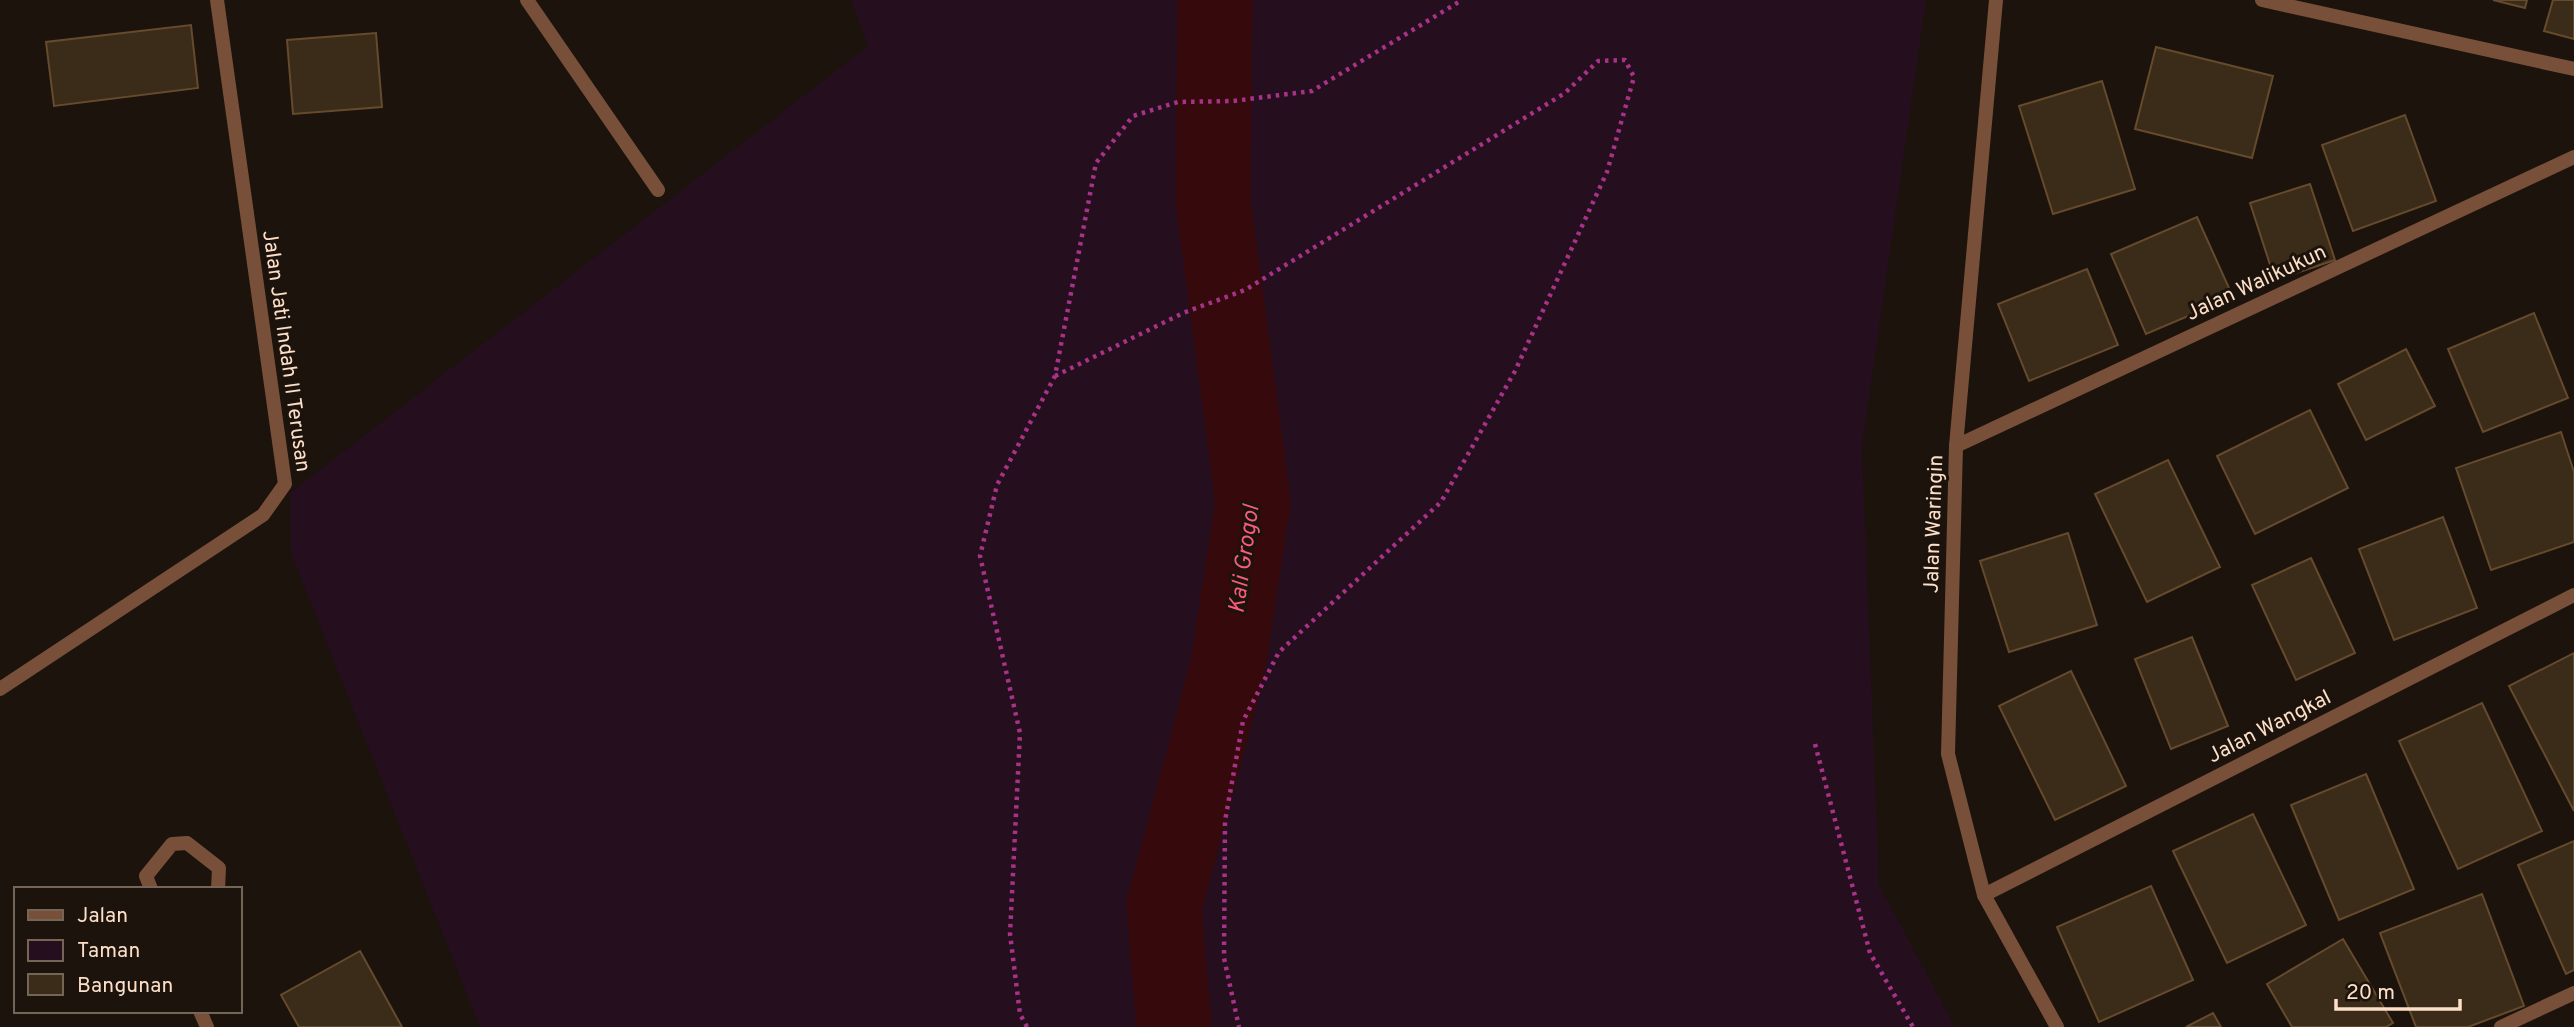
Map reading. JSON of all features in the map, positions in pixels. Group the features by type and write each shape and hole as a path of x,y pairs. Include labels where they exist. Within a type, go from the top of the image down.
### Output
{"street":[{"name":"Jalan Jati Indah II Terusan","path":"0,688 263,515 285,484 217,0"},
{"path":"527,0 658,190"},
{"name":"Jalan Waringin","path":"1996,0 1956,446 1948,754 1983,895 2057,1027"},
{"path":"2262,0 2574,69"},
{"name":"Jalan Walikukun","path":"1956,446 2574,157"},
{"name":"Jalan Wangkal","path":"1983,895 2574,595"},
{"path":"150,887 146,876 172,844 187,843 219,868 218,887"},
{"path":"2501,1027 2574,993"}],"path":[{"path":"1027,1027 1020,1014 1010,934 1020,733 980,556 997,485 1055,376 1096,163 1133,116 1178,102 1233,101 1312,91 1462,0"},
{"path":"1055,376 1183,313 1245,290 1565,93 1598,61 1625,60 1634,77 1607,172 1515,371 1441,502 1279,652 1243,721 1225,821 1224,958 1239,1027"},
{"path":"1815,744 1870,953 1913,1027"}],"green space":[{"path":"851,0 1926,0 1862,447 1879,885 1955,1027 480,1027 291,553 290,493 868,46"}],"building":[{"path":"2493,0 2527,0 2525,8"},
{"path":"2553,0 2574,0 2574,39 2544,31"},
{"path":"191,25 198,88 54,106 46,42"},
{"path":"376,33 382,107 293,114 287,40"},
{"path":"2156,47 2273,76 2252,158 2135,129"},
{"path":"2102,81 2135,189 2053,214 2019,106"},
{"path":"2405,115 2436,201 2353,231 2322,145"},
{"path":"2310,184 2335,260 2275,280 2250,203"},
{"path":"2197,217 2233,297 2146,334 2111,254"},
{"path":"2087,269 2118,345 2029,381 1998,304"},
{"path":"2534,313 2568,398 2483,432 2448,349"},
{"path":"2406,349 2435,406 2366,440 2338,384"},
{"path":"2310,410 2348,488 2255,534 2217,456"},
{"path":"2561,432 2574,472 2574,542 2491,570 2456,468"},
{"path":"2168,460 2220,567 2147,602 2095,494"},
{"path":"2443,517 2477,608 2394,640 2359,549"},
{"path":"2068,533 2097,625 2009,652 1980,561"},
{"path":"2311,558 2355,653 2296,680 2252,585"},
{"path":"2192,637 2228,726 2171,749 2135,659"},
{"path":"2574,653 2574,811 2509,686"},
{"path":"2071,671 2126,786 2055,820 1999,706"},
{"path":"2482,703 2542,831 2458,869 2399,741"},
{"path":"2366,774 2414,889 2339,920 2291,805"},
{"path":"2253,814 2306,925 2227,963 2173,851"},
{"path":"2574,841 2574,970 2566,974 2518,865"},
{"path":"2151,886 2193,980 2099,1022 2057,927"},
{"path":"2482,894 2524,1006 2468,1027 2416,1027 2380,933"},
{"path":"2343,939 2393,1023 2386,1027 2292,1027 2267,984"},
{"path":"360,951 402,1027 299,1027 281,995"},
{"path":"2213,1013 2221,1027 2186,1027"}],"waterway":[{"name":"Kali Grogol","path":"1174,1027 1164,906 1228,666 1253,502 1213,200 1215,0"}]}
